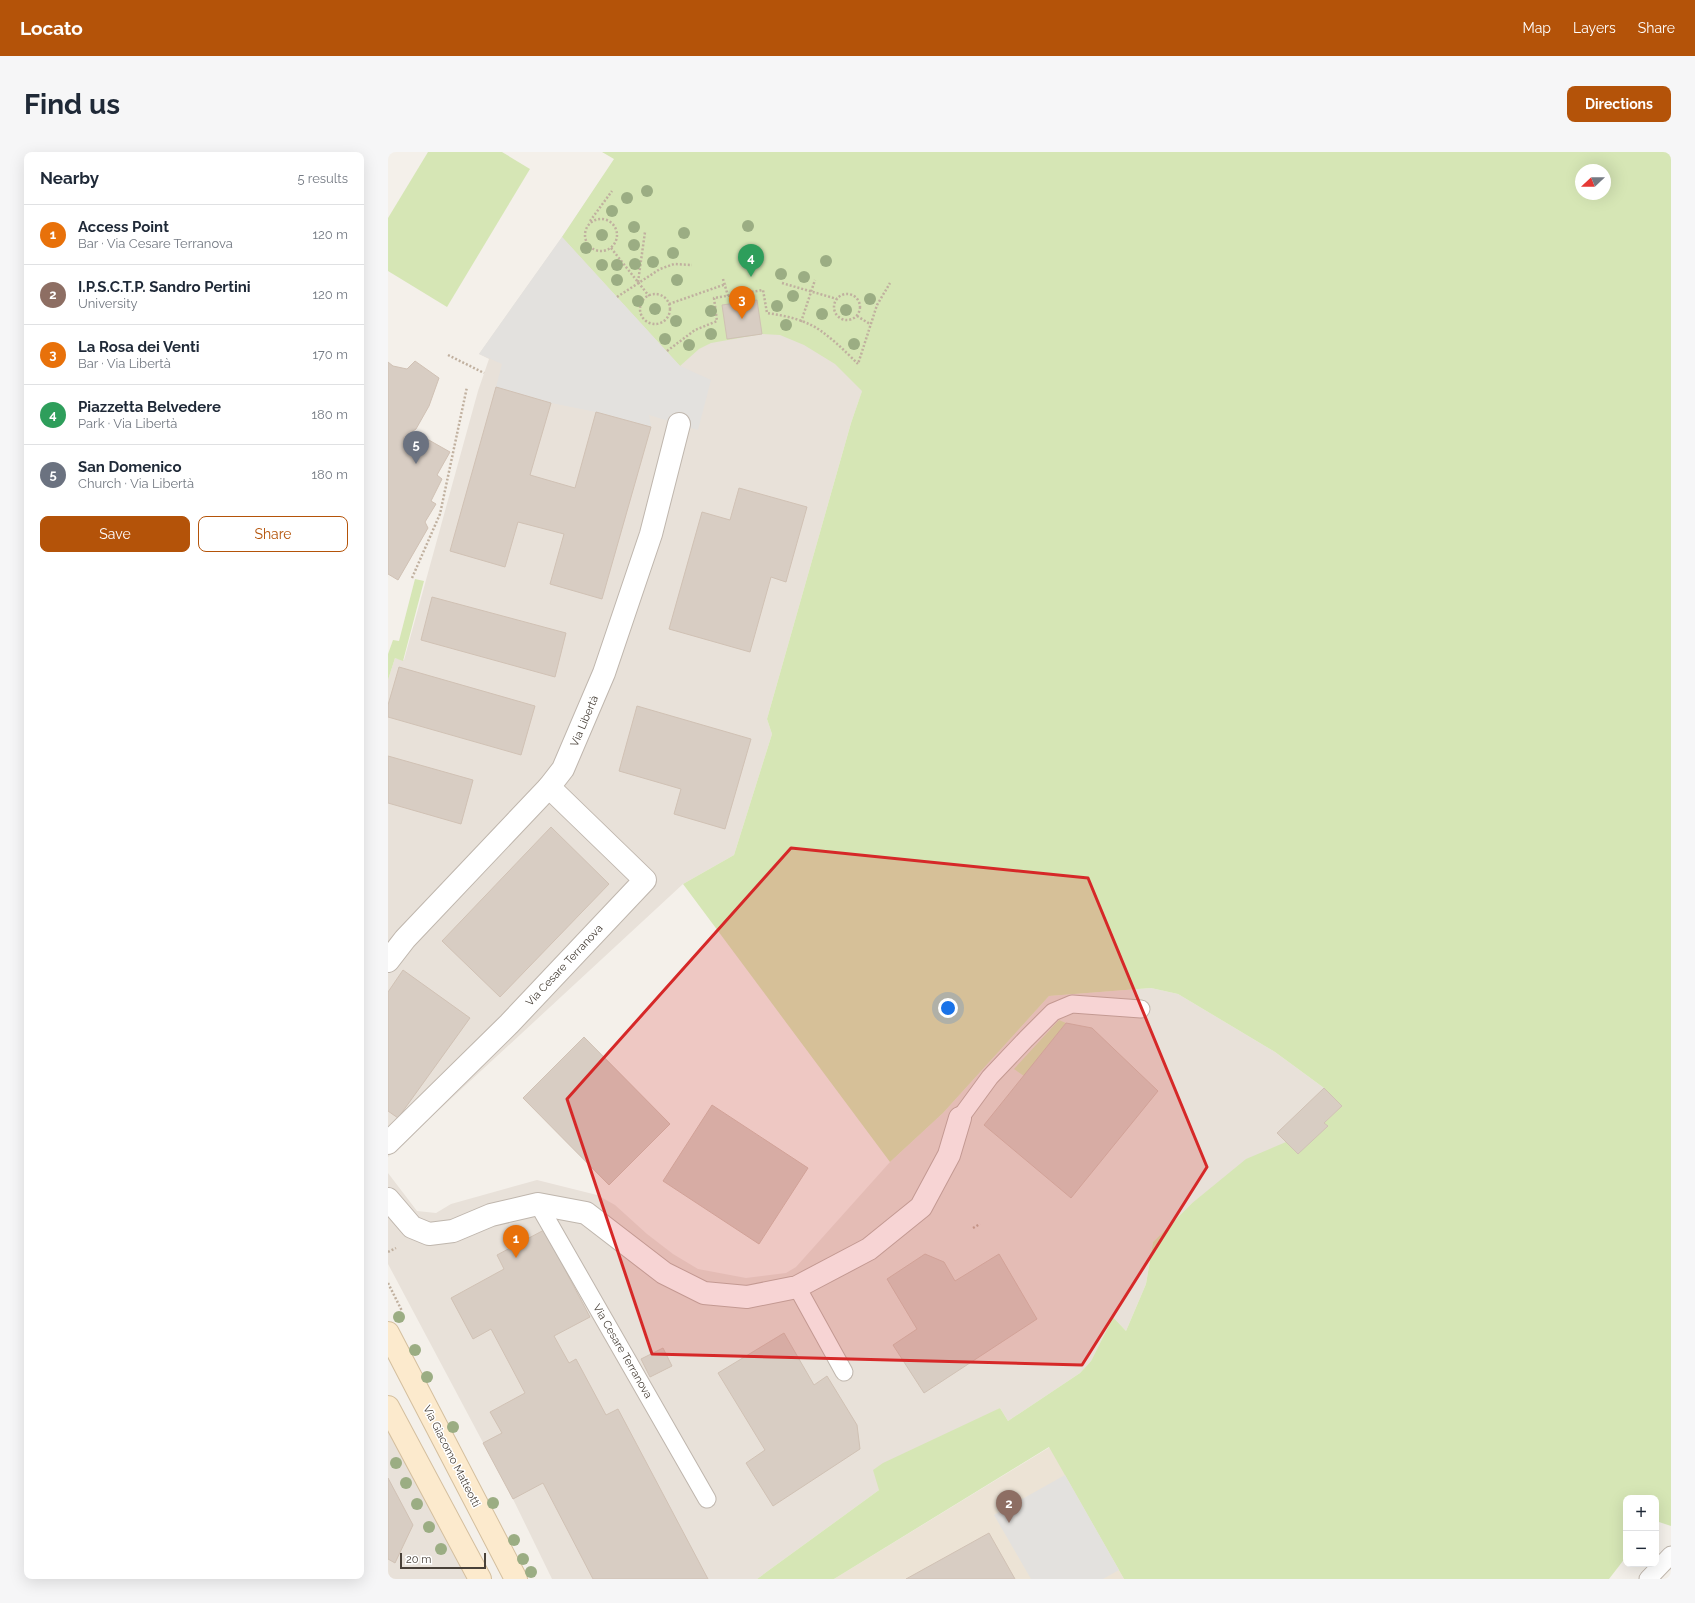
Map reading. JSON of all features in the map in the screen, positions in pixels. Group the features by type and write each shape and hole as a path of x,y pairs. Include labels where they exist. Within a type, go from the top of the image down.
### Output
{"street":[{"name":"Via Libertà","path":"388,961 405,939 549,787 563,769 604,673 650,534 679,424"},
{"name":"Via Cesare Terranova","path":"388,1143 509,1024 645,880 549,787"},
{"path":"388,1199 412,1227 429,1234 453,1231 491,1215 538,1204 586,1213 664,1273 704,1293 747,1297 797,1287 869,1249 921,1207 949,1155 960,1118"},
{"name":"Via Giacomo Matteotti","path":"388,1333 516,1579"},
{"path":"388,1407 480,1579"}],"lane":[{"path":"960,1118 990,1076 1054,1012 1072,1004 1142,1009"},
{"name":"Via Cesare Terranova","path":"538,1204 708,1499"},
{"path":"797,1287 844,1372"},
{"path":"1648,1579 1671,1555"}],"path":[{"path":"586,226 598,218 610,221 614,225 617,236 616,241 611,248 600,251 592,248 585,240 584,233 586,226 612,191"},
{"path":"638,282 645,232"},
{"path":"611,248 649,296"},
{"path":"618,297 638,282 660,269 674,264 692,265"},
{"path":"723,279 726,284 728,296"},
{"path":"801,322 815,280"},
{"path":"782,283 837,299"},
{"path":"667,351 695,330 717,321 714,298 764,290 766,313 788,316 810,324 843,349 858,364 877,305 890,283"},
{"path":"669,304 726,284"},
{"path":"656,294 665,298 669,304 669,314 661,323 653,324 646,320 641,312 643,302 649,296 656,294"},
{"path":"844,295 854,297 859,304 860,309 857,316 849,320 838,317 834,308 837,299 844,295"},
{"path":"857,316 870,324"},
{"path":"448,355 484,373"},
{"path":"412,578 440,514 467,387"},
{"path":"973,1228 980,1224"},
{"path":"388,1252 400,1246"}],"highlighted area":[{"path":"791,848 1088,878 1207,1167 1082,1365 652,1354 567,1099"}],"shaded area":[{"path":"603,176 903,273 851,423 767,719 772,734 734,855 683,884 388,1157 388,680 395,658 404,660 478,391 489,359 479,354 562,237"},
{"path":"562,237 680,366 711,380 698,430 649,415 651,427 596,412 551,403 496,387 502,364 479,354"},
{"path":"1151,988 1178,994 1275,1052 1324,1088 1342,1106 1328,1126 1298,1154 1191,1204 1153,1242 1146,1284 1126,1331 1113,1317 1091,1361 1080,1373 1008,1421 1000,1408 879,1490 757,1579 552,1579 513,1499 388,1264 388,1173 417,1211 436,1213 451,1204 537,1180 597,1195 615,1205 647,1234 673,1254 698,1269 746,1278 786,1273 796,1267 890,1162 943,1113 1049,996"},
{"path":"388,1407 480,1579 388,1579"},
{"path":"1050,1447 1124,1579 834,1579"},
{"path":"1065,1475 1119,1570 1103,1579 1031,1579 994,1515"}],"green space":[{"path":"428,152 502,152 530,169 447,307 388,271 388,218"},
{"path":"602,152 1671,152 1671,1526 1659,1522 1659,1495 1623,1495 1623,1561 1609,1579 1124,1579 1049,1447 834,1579 757,1579 879,1490 873,1470 883,1463 1000,1408 1008,1421 1080,1373 1091,1361 1113,1317 1126,1331 1146,1284 1153,1242 1191,1204 1246,1159 1286,1142 1298,1154 1327,1126 1324,1123 1342,1106 1324,1088 1275,1052 1178,994 1151,988 1049,996 943,1113 890,1162 683,884 734,855 772,734 767,719 851,423 862,391 835,364 804,345 780,335 762,334 711,343 699,349 680,366 562,237 614,159"},
{"path":"415,579 424,581 403,661 395,658 388,680 388,654 393,640 399,641"},
{"path":"1059,1020 1066,1023 1024,1076 1014,1069"}],"building":[{"path":"757,300 762,334 727,339 722,305"},
{"path":"415,361 439,378 429,406 416,429 403,438 416,453 427,439 450,452 437,475 442,479 431,501 436,504 425,522 428,528 398,580 388,574 388,362 393,366 407,369"},
{"path":"496,387 551,403 530,475 575,488 596,412 651,427 602,599 550,584 564,534 518,522 505,567 450,551"},
{"path":"739,488 807,507 786,582 771,577 750,652 669,629 702,512 730,520"},
{"path":"432,597 566,633 555,677 421,640"},
{"path":"399,667 535,706 521,755 388,717 388,705"},
{"path":"637,706 751,739 725,829 674,814 681,789 619,771"},
{"path":"388,756 473,780 461,824 388,803"},
{"path":"551,827 609,884 500,997 442,941"},
{"path":"403,970 470,1018 398,1118 388,1111 388,992"},
{"path":"1066,1023 1092,1028 1158,1091 1071,1198 984,1125"},
{"path":"584,1037 670,1124 609,1185 523,1098"},
{"path":"1324,1088 1342,1106 1324,1123 1328,1126 1298,1154 1277,1133"},
{"path":"712,1105 808,1168 759,1244 663,1181"},
{"path":"544,1230 590,1317 554,1336 569,1363 576,1359 606,1415 618,1409 708,1579 593,1579 543,1483 513,1499 483,1443 502,1433 490,1412 525,1393 491,1329 473,1339 451,1298 504,1269 497,1255"},
{"path":"925,1254 944,1262 955,1281 999,1254 1037,1319 924,1393 893,1345 917,1329 887,1279"},
{"path":"784,1333 814,1385 827,1376 857,1425 860,1449 773,1506 746,1463 765,1450 718,1373"},
{"path":"663,1348 672,1366 650,1377 641,1359"},
{"path":"388,1478 413,1525 395,1563 388,1559"},
{"path":"989,1533 1015,1579 906,1579"}],"place":[{"name":"Piazzetta Belvedere","path":"751,277"},
{"name":"La Rosa dei Venti","path":"742,319"},
{"name":"San Domenico","path":"416,464"},
{"name":"Access Point","path":"516,1258"},
{"name":"I.P.S.C.T.P. Sandro Pertini","path":"1009,1523"}]}
